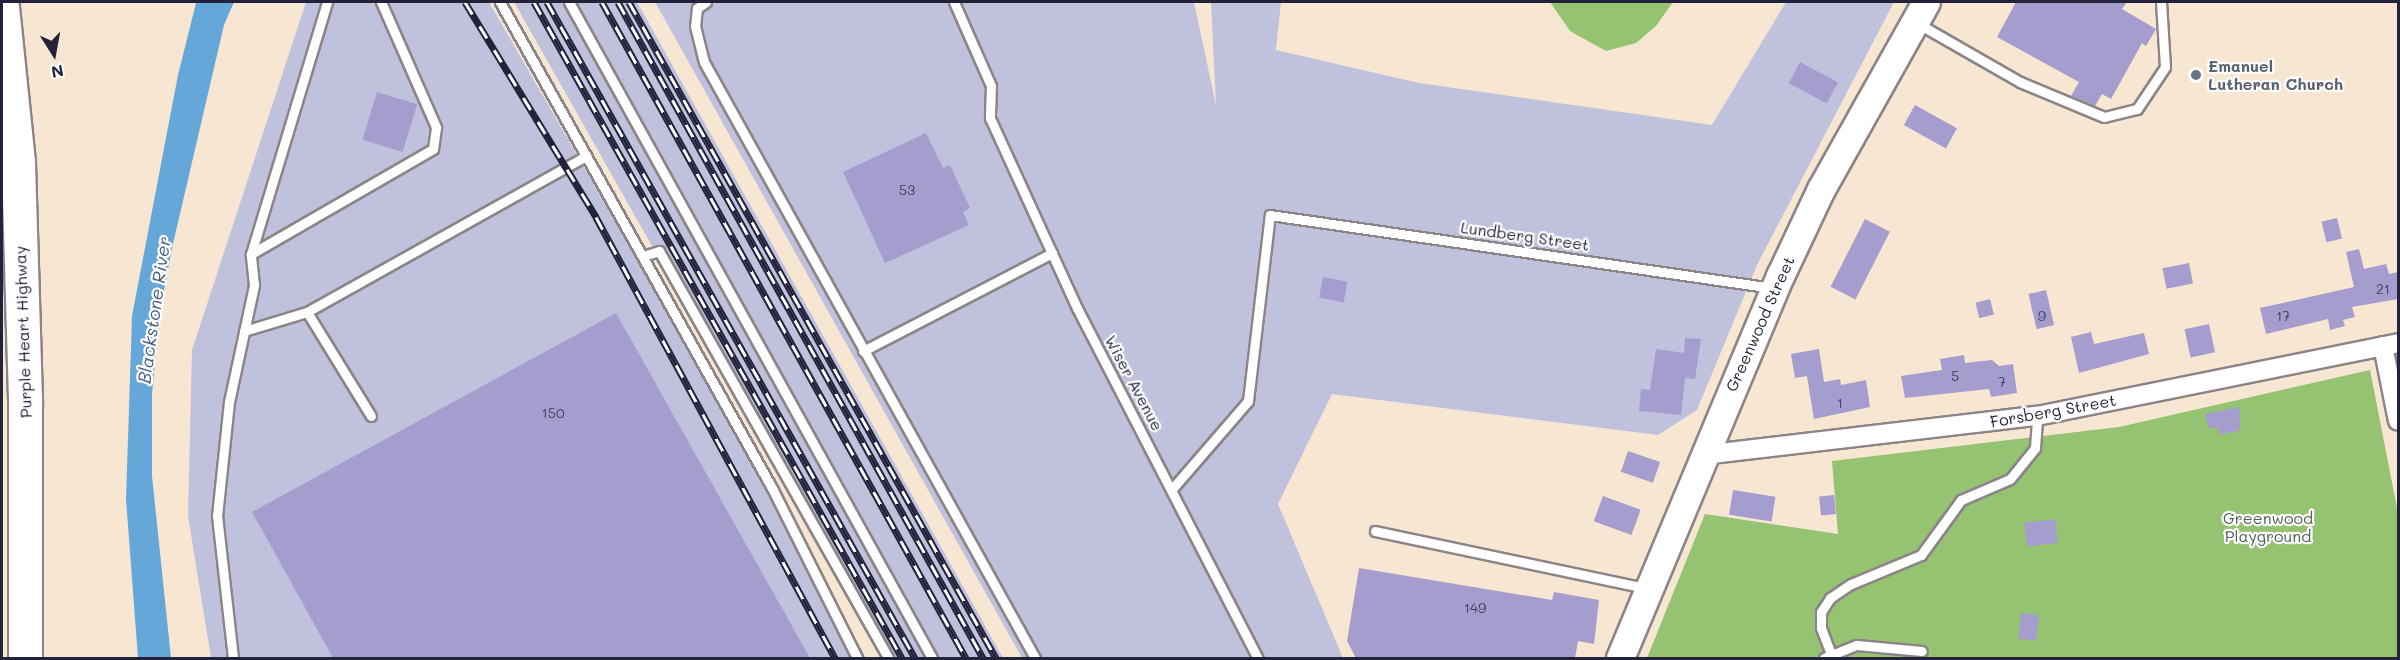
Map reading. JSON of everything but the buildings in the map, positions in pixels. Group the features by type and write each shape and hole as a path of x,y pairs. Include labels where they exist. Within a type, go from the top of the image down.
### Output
{"highway":[{"name":"Purple Heart Highway","path":"2,7 18,163 25,405 25,658"},
{"path":"25,405 47,658"}],"main road":[{"name":"Greenwood Street","path":"1620,658 1703,455 1775,288 1821,189 1921,12"}],"street":[{"name":"Forsberg Street","path":"1703,455 2037,417 2391,345"},
{"path":"2391,345 2398,421"}],"lane":[{"path":"233,658 217,516 229,402 254,285 251,254 327,2"},
{"path":"251,254 433,149 436,127 381,2"},
{"path":"500,2 772,488 857,658"},
{"path":"569,2 932,658"},
{"path":"706,2 697,8 695,26 704,62 1035,658"},
{"name":"Wiser Avenue","path":"954,2 991,86 990,118 1052,253 1258,658"},
{"path":"1921,12 2020,82 2104,117 2138,109 2164,67 2161,2"},
{"path":"244,331 307,312 586,156"},
{"name":"Lundberg Street","path":"1172,489 1248,401 1270,215 1775,288"},
{"path":"643,256 659,251 888,658"},
{"path":"863,351 1052,253"},
{"path":"307,312 371,416"},
{"path":"1922,651 1857,645 1828,656 1821,628 1821,612 1830,598 1851,584 1921,555 1961,500 2010,479 2035,448 2037,417"},
{"path":"1375,531 1648,589"}],"shaded area":[{"path":"306,2 489,2 866,658 211,658 188,516 192,350"},
{"path":"514,2 637,2 1003,658 885,658"},
{"path":"655,2 1194,2 1216,105 1211,2 1281,2 1276,50 1419,83 1712,125 1786,2 1894,2 1757,265 1697,410 1658,435 1332,394 1278,504 1343,658 1022,658"}],"green space":[{"path":"1550,2 1673,2 1656,26 1636,43 1606,51 1570,31"},
{"name":"Greenwood Playground","path":"2370,370 2398,513 2398,658 1647,658 1705,514 1838,534 1832,461 2119,427"}],"water":[{"name":"Blackstone River","path":"234,2 224,25 172,248 160,312 152,394 152,476 171,658 138,658 126,499 132,316 178,75 196,3"}],"railway":[{"path":"465,2 596,217 835,658"},
{"path":"534,2 902,658"},
{"path":"547,2 915,658"},
{"path":"602,2 966,658"},
{"path":"618,2 983,658"},
{"path":"629,2 996,658"}],"place":[{"name":"Emanuel Lutheran Church","path":"2196,75"}]}
